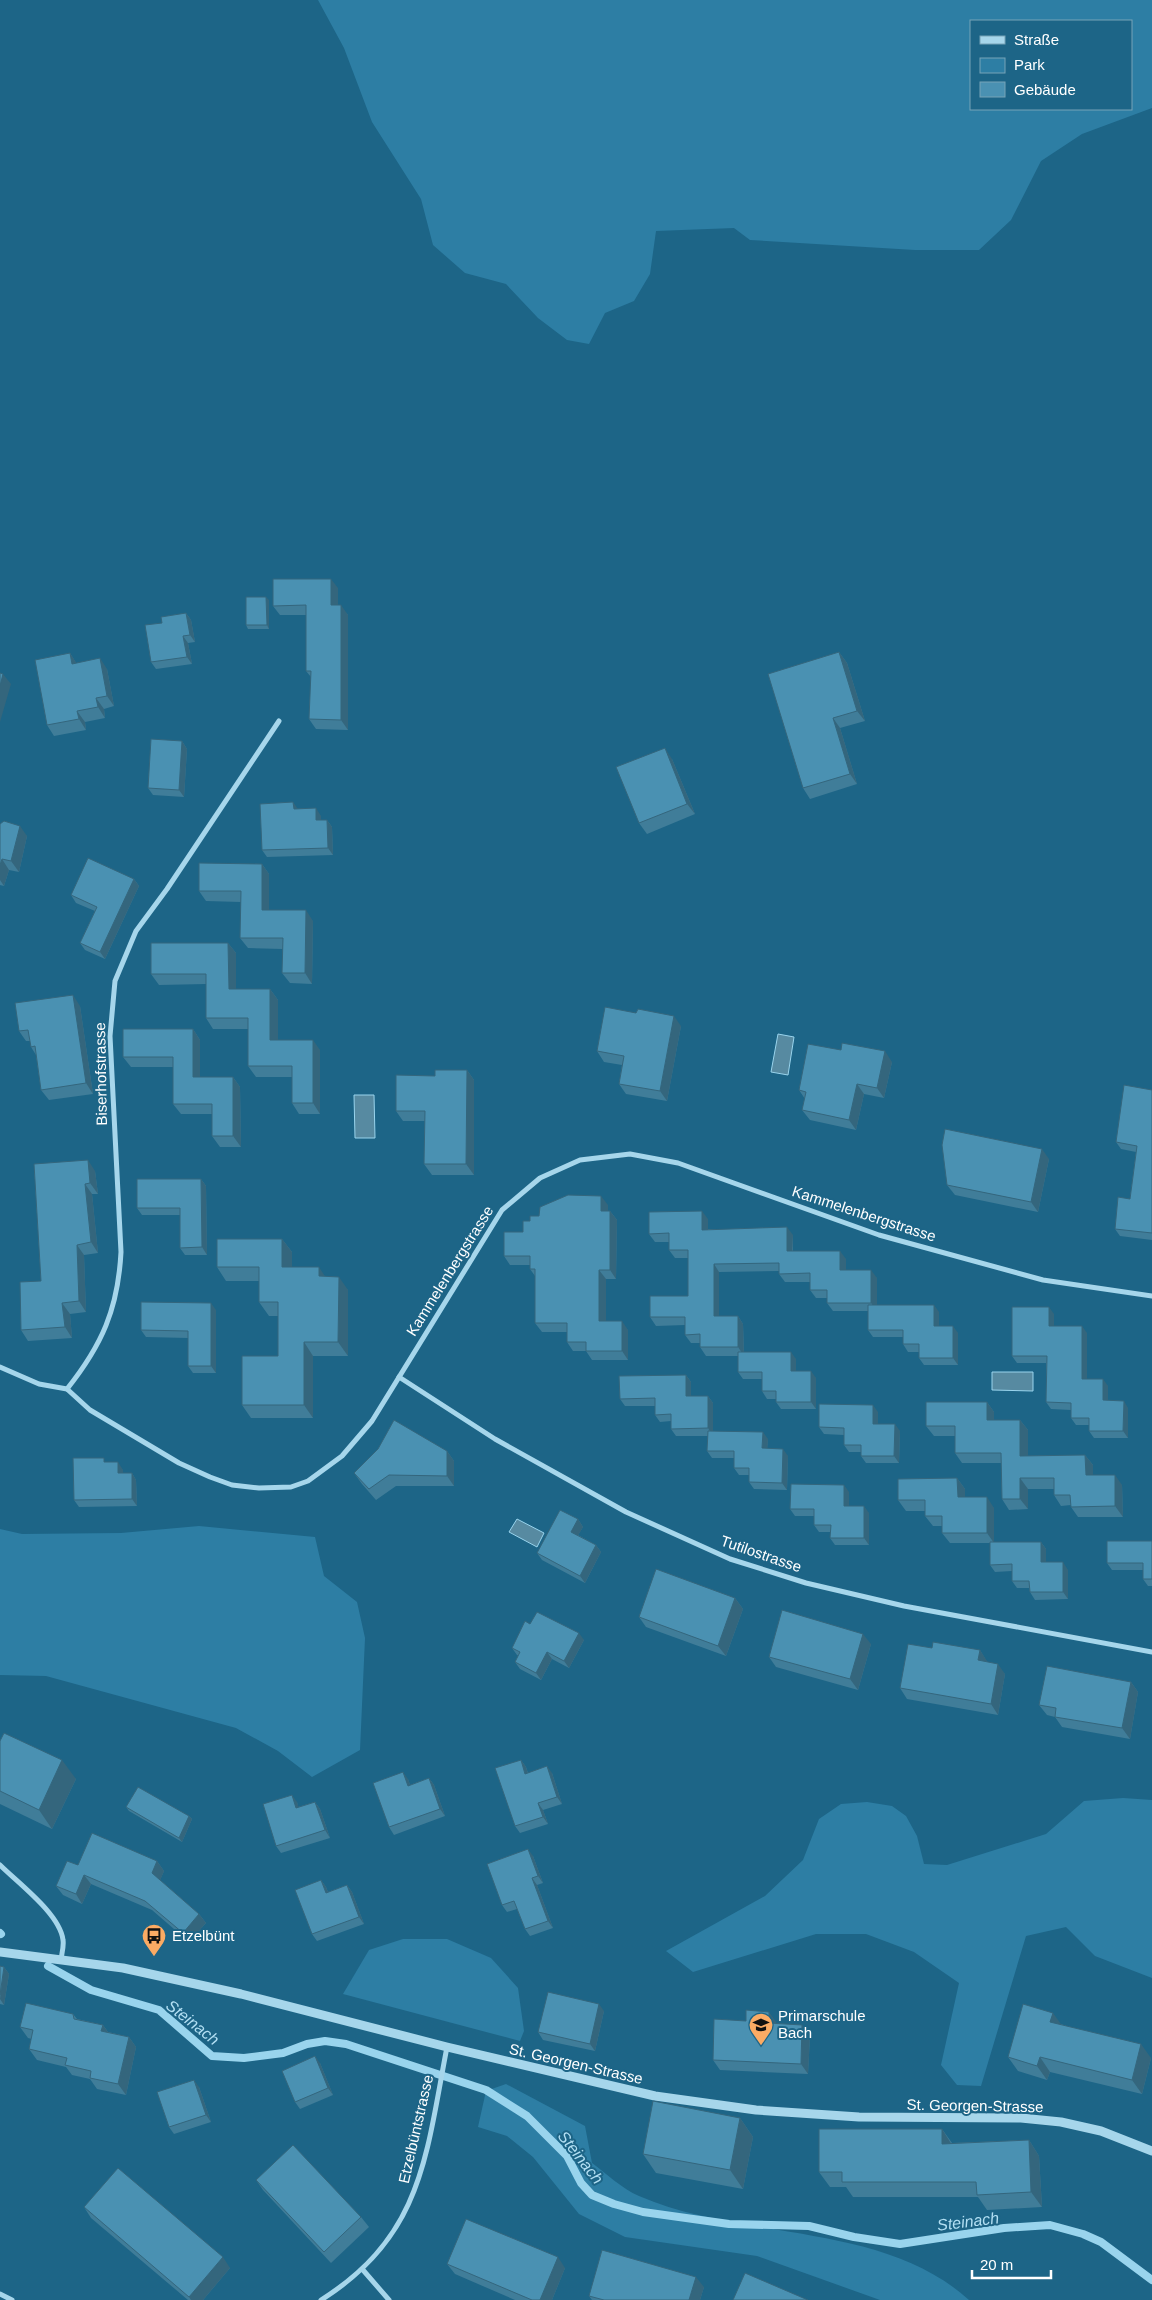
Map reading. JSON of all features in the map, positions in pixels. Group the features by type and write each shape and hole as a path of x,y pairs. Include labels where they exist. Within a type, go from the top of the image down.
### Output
{"street":[{"name":"Biserhofstrasse","path":"67,1390 98,1346 114,1309 120,1274 110,1036 115,981 136,931 168,889 279,721"},
{"name":"Kammelenbergstrasse","path":"67,1390 90,1410 179,1463 210,1477 232,1485 259,1488 291,1487 308,1481 342,1456 372,1421 451,1289 502,1210 540,1178 580,1160 630,1154 678,1163 896,1240 1043,1280 1152,1296"},
{"path":"0,1367 39,1384 67,1390"},
{"name":"Tutilostrasse","path":"399,1377 495,1439 626,1512 730,1559 806,1583 904,1606 1152,1652"},
{"path":"0,1866 50,1914 57,1924 63,1940 59,1959"},
{"name":"St. Georgen-Strasse","path":"0,1952 123,1968 241,1994 448,2047 655,2096 756,2110 858,2117 1021,2118 1060,2122 1101,2131 1152,2151"},
{"name":"Etzelbüntstrasse","path":"321,2300 363,2270 387,2242 410,2203 427,2149 448,2047"},
{"path":"363,2270 389,2300"},
{"path":"0,2294 12,2300"}],"green space":[{"path":"318,0 1152,0 1152,108 1082,134 1041,161 1011,220 979,250 915,250 750,240 734,228 656,231 650,274 634,301 605,313 589,344 567,340 538,318 506,284 465,273 433,245 421,199 372,122 344,48"},
{"path":"199,1526 315,1537 324,1576 357,1602 365,1638 360,1750 312,1777 278,1751 236,1728 46,1676 0,1675 0,1529 22,1534 121,1533"},
{"path":"1123,1798 1152,1800 1152,1978 1095,1956 1066,1927 1026,1936 981,2086 957,2085 941,2065 959,1983 914,1952 866,1934 816,1934 693,1972 666,1951 765,1896 803,1860 819,1819 841,1804 867,1802 892,1806 906,1816 917,1836 924,1864 947,1865 1046,1834 1084,1801"},
{"path":"403,1939 447,1939 491,1958 518,1988 524,2031 520,2041 343,1994 369,1950"},
{"path":"506,2084 585,2126 592,2163 620,2185 639,2196 679,2210 722,2220 854,2244 895,2257 934,2275 969,2300 880,2300 757,2256 625,2237 579,2214 533,2157 507,2136 478,2127 486,2091"}],"shaded area":[{"path":"778,1034 794,1037 788,1075 771,1072"},
{"path":"354,1095 374,1095 375,1138 355,1138"},
{"path":"992,1372 1033,1372 1033,1391 992,1390"},
{"path":"517,1519 544,1533 537,1547 509,1532"}],"building":[{"path":"273,579 331,579 331,605 341,605 341,720 309,719 311,671 306,671 306,605 273,606"},
{"path":"246,597 266,597 267,625 246,625"},
{"path":"186,613 190,635 183,636 187,657 151,662 145,625 162,623 161,617"},
{"path":"839,652 857,711 833,718 850,774 803,788 768,674"},
{"path":"70,653 72,664 100,658 107,696 96,698 98,707 77,711 79,719 47,725 35,660"},
{"path":"0,673 3,674 0,686"},
{"path":"151,739 182,741 179,790 148,788"},
{"path":"665,748 687,804 639,823 616,767"},
{"path":"293,802 294,809 316,808 316,820 327,820 328,848 262,850 260,804"},
{"path":"4,821 20,826 11,861 2,859 0,865 0,824"},
{"path":"88,858 134,879 100,952 80,943 97,907 71,895"},
{"path":"199,863 262,864 262,910 306,910 305,973 282,973 283,938 240,938 241,891 199,891"},
{"path":"151,943 228,943 229,989 270,989 270,1040 313,1040 313,1103 292,1103 292,1066 248,1066 248,1018 206,1018 206,974 151,974"},
{"path":"73,995 86,1083 41,1090 35,1046 31,1047 28,1030 19,1031 15,1003"},
{"path":"605,1007 636,1013 638,1009 674,1016 660,1091 619,1084 624,1056 597,1051"},
{"path":"123,1029 193,1029 193,1077 233,1077 233,1136 212,1136 212,1104 173,1104 173,1057 123,1057"},
{"path":"842,1043 885,1051 877,1088 857,1084 849,1120 802,1110 806,1092 799,1090 808,1044 841,1050"},
{"path":"435,1070 467,1070 466,1164 424,1164 425,1111 396,1111 396,1075 435,1076"},
{"path":"1124,1085 1152,1090 1152,1233 1115,1229 1118,1197 1130,1199 1137,1146 1116,1142"},
{"path":"945,1129 1042,1149 1031,1202 947,1185 942,1145"},
{"path":"88,1160 90,1183 85,1184 91,1242 77,1245 79,1301 62,1303 65,1327 21,1330 20,1282 41,1281 34,1164"},
{"path":"137,1179 201,1179 202,1247 180,1248 180,1208 137,1208"},
{"path":"568,1195 601,1196 601,1211 610,1211 610,1270 599,1270 599,1321 622,1321 622,1351 586,1351 586,1342 567,1342 567,1323 535,1323 535,1269 530,1269 530,1256 504,1256 504,1232 523,1232 523,1221 530,1221 530,1216 539,1216 540,1207"},
{"path":"702,1211 702,1230 787,1227 787,1251 840,1251 840,1270 871,1270 871,1303 827,1303 827,1290 810,1290 810,1273 779,1274 779,1263 714,1264 714,1316 738,1316 738,1347 700,1347 700,1334 685,1335 685,1317 650,1317 650,1296 688,1296 688,1250 669,1250 669,1233 649,1234 649,1212"},
{"path":"217,1239 282,1239 282,1267 319,1267 319,1276 339,1277 338,1342 304,1342 304,1405 242,1405 242,1356 278,1356 278,1302 259,1302 259,1267 217,1267"},
{"path":"141,1302 211,1303 211,1366 188,1366 188,1331 141,1330"},
{"path":"868,1305 934,1305 934,1326 953,1326 953,1358 919,1358 919,1344 903,1344 903,1330 868,1330"},
{"path":"1012,1307 1049,1307 1049,1326 1082,1326 1082,1379 1103,1379 1103,1400 1124,1401 1123,1431 1089,1431 1089,1418 1071,1418 1071,1403 1046,1402 1047,1356 1012,1356"},
{"path":"738,1352 791,1352 791,1371 811,1371 811,1402 776,1402 776,1391 762,1391 762,1372 738,1372"},
{"path":"686,1375 686,1396 708,1396 708,1428 671,1429 671,1414 655,1415 655,1398 620,1399 619,1376"},
{"path":"926,1402 987,1402 987,1420 1020,1420 1020,1456 1085,1455 1086,1475 1115,1475 1115,1506 1071,1507 1070,1495 1054,1495 1054,1478 1020,1478 1020,1499 1002,1499 1001,1453 955,1453 955,1426 926,1426"},
{"path":"819,1404 873,1405 873,1424 895,1424 894,1456 861,1456 861,1445 844,1445 844,1428 819,1427"},
{"path":"394,1420 447,1451 447,1476 389,1475 369,1489 354,1473 378,1449"},
{"path":"708,1431 763,1432 762,1448 783,1449 782,1483 749,1482 749,1468 734,1468 734,1451 707,1451"},
{"path":"73,1458 104,1458 104,1462 118,1462 118,1473 132,1473 132,1499 74,1500"},
{"path":"957,1478 958,1497 987,1497 987,1533 942,1533 942,1516 925,1516 925,1500 898,1500 898,1479"},
{"path":"791,1484 844,1485 844,1506 864,1506 864,1538 830,1538 831,1525 814,1525 814,1509 790,1509"},
{"path":"560,1510 578,1519 571,1532 596,1545 580,1576 537,1553"},
{"path":"1107,1541 1152,1541 1152,1579 1143,1579 1143,1563 1107,1563"},
{"path":"990,1542 1041,1542 1041,1562 1063,1562 1063,1592 1030,1592 1029,1581 1012,1581 1012,1564 990,1565"},
{"path":"656,1569 735,1598 718,1646 639,1617"},
{"path":"782,1610 863,1634 850,1679 769,1657"},
{"path":"537,1612 579,1633 564,1661 547,1652 536,1673 515,1662 520,1652 512,1648 525,1621 530,1624"},
{"path":"933,1642 980,1650 978,1660 998,1664 991,1704 900,1688 908,1644 932,1648"},
{"path":"1047,1666 1131,1682 1122,1728 1055,1717 1056,1708 1039,1705"},
{"path":"4,1733 62,1760 39,1810 0,1791 0,1741"},
{"path":"521,1760 525,1774 547,1766 557,1797 538,1803 543,1817 515,1826 495,1768"},
{"path":"403,1772 408,1786 429,1778 440,1809 389,1827 373,1783"},
{"path":"138,1787 189,1816 179,1838 126,1807"},
{"path":"292,1795 296,1808 315,1802 325,1830 276,1846 263,1804"},
{"path":"92,1833 157,1861 152,1873 199,1914 183,1933 145,1901 84,1875 76,1894 56,1886 67,1861 78,1865"},
{"path":"528,1849 538,1876 532,1878 548,1921 525,1929 514,1901 502,1905 487,1864"},
{"path":"321,1880 326,1893 347,1885 359,1917 312,1934 295,1890"},
{"path":"0,1966 4,1967 0,1995"},
{"path":"548,1992 599,2004 590,2044 538,2032"},
{"path":"26,2003 73,2014 74,2019 103,2025 101,2031 129,2037 118,2084 90,2078 91,2071 65,2065 67,2058 29,2049 33,2030 20,2027"},
{"path":"1023,2004 1053,2013 1050,2022 1141,2044 1132,2080 1040,2057 1037,2066 1008,2057"},
{"path":"746,2010 769,2012 769,2023 802,2025 801,2064 713,2060 714,2019 746,2021"},
{"path":"315,2056 328,2088 295,2102 282,2071"},
{"path":"194,2080 206,2115 169,2127 157,2092"},
{"path":"653,2101 740,2118 730,2170 643,2154"},
{"path":"819,2129 942,2129 942,2144 1029,2140 1031,2192 977,2195 976,2182 842,2182 842,2172 819,2172"},
{"path":"293,2145 361,2217 324,2252 256,2180"},
{"path":"118,2168 223,2257 189,2297 84,2207"},
{"path":"466,2219 558,2257 540,2300 532,2300 447,2264"},
{"path":"602,2250 696,2277 689,2300 604,2300 589,2296"},
{"path":"745,2273 808,2300 733,2300"}],"waterway":[{"name":"Steinach","path":"48,1966 91,1990 159,2010 212,2056 244,2058 283,2053 307,2044 325,2041 346,2044 486,2090 527,2116 567,2156 581,2183 592,2195 614,2204 643,2212 729,2224 809,2226 854,2237 900,2244 1004,2228 1050,2225 1083,2234 1101,2242 1152,2280"}],"place":[{"name":"Etzelbünt","path":"154,1957"},
{"name":"Primarschule Bach","path":"761,2046"}]}
